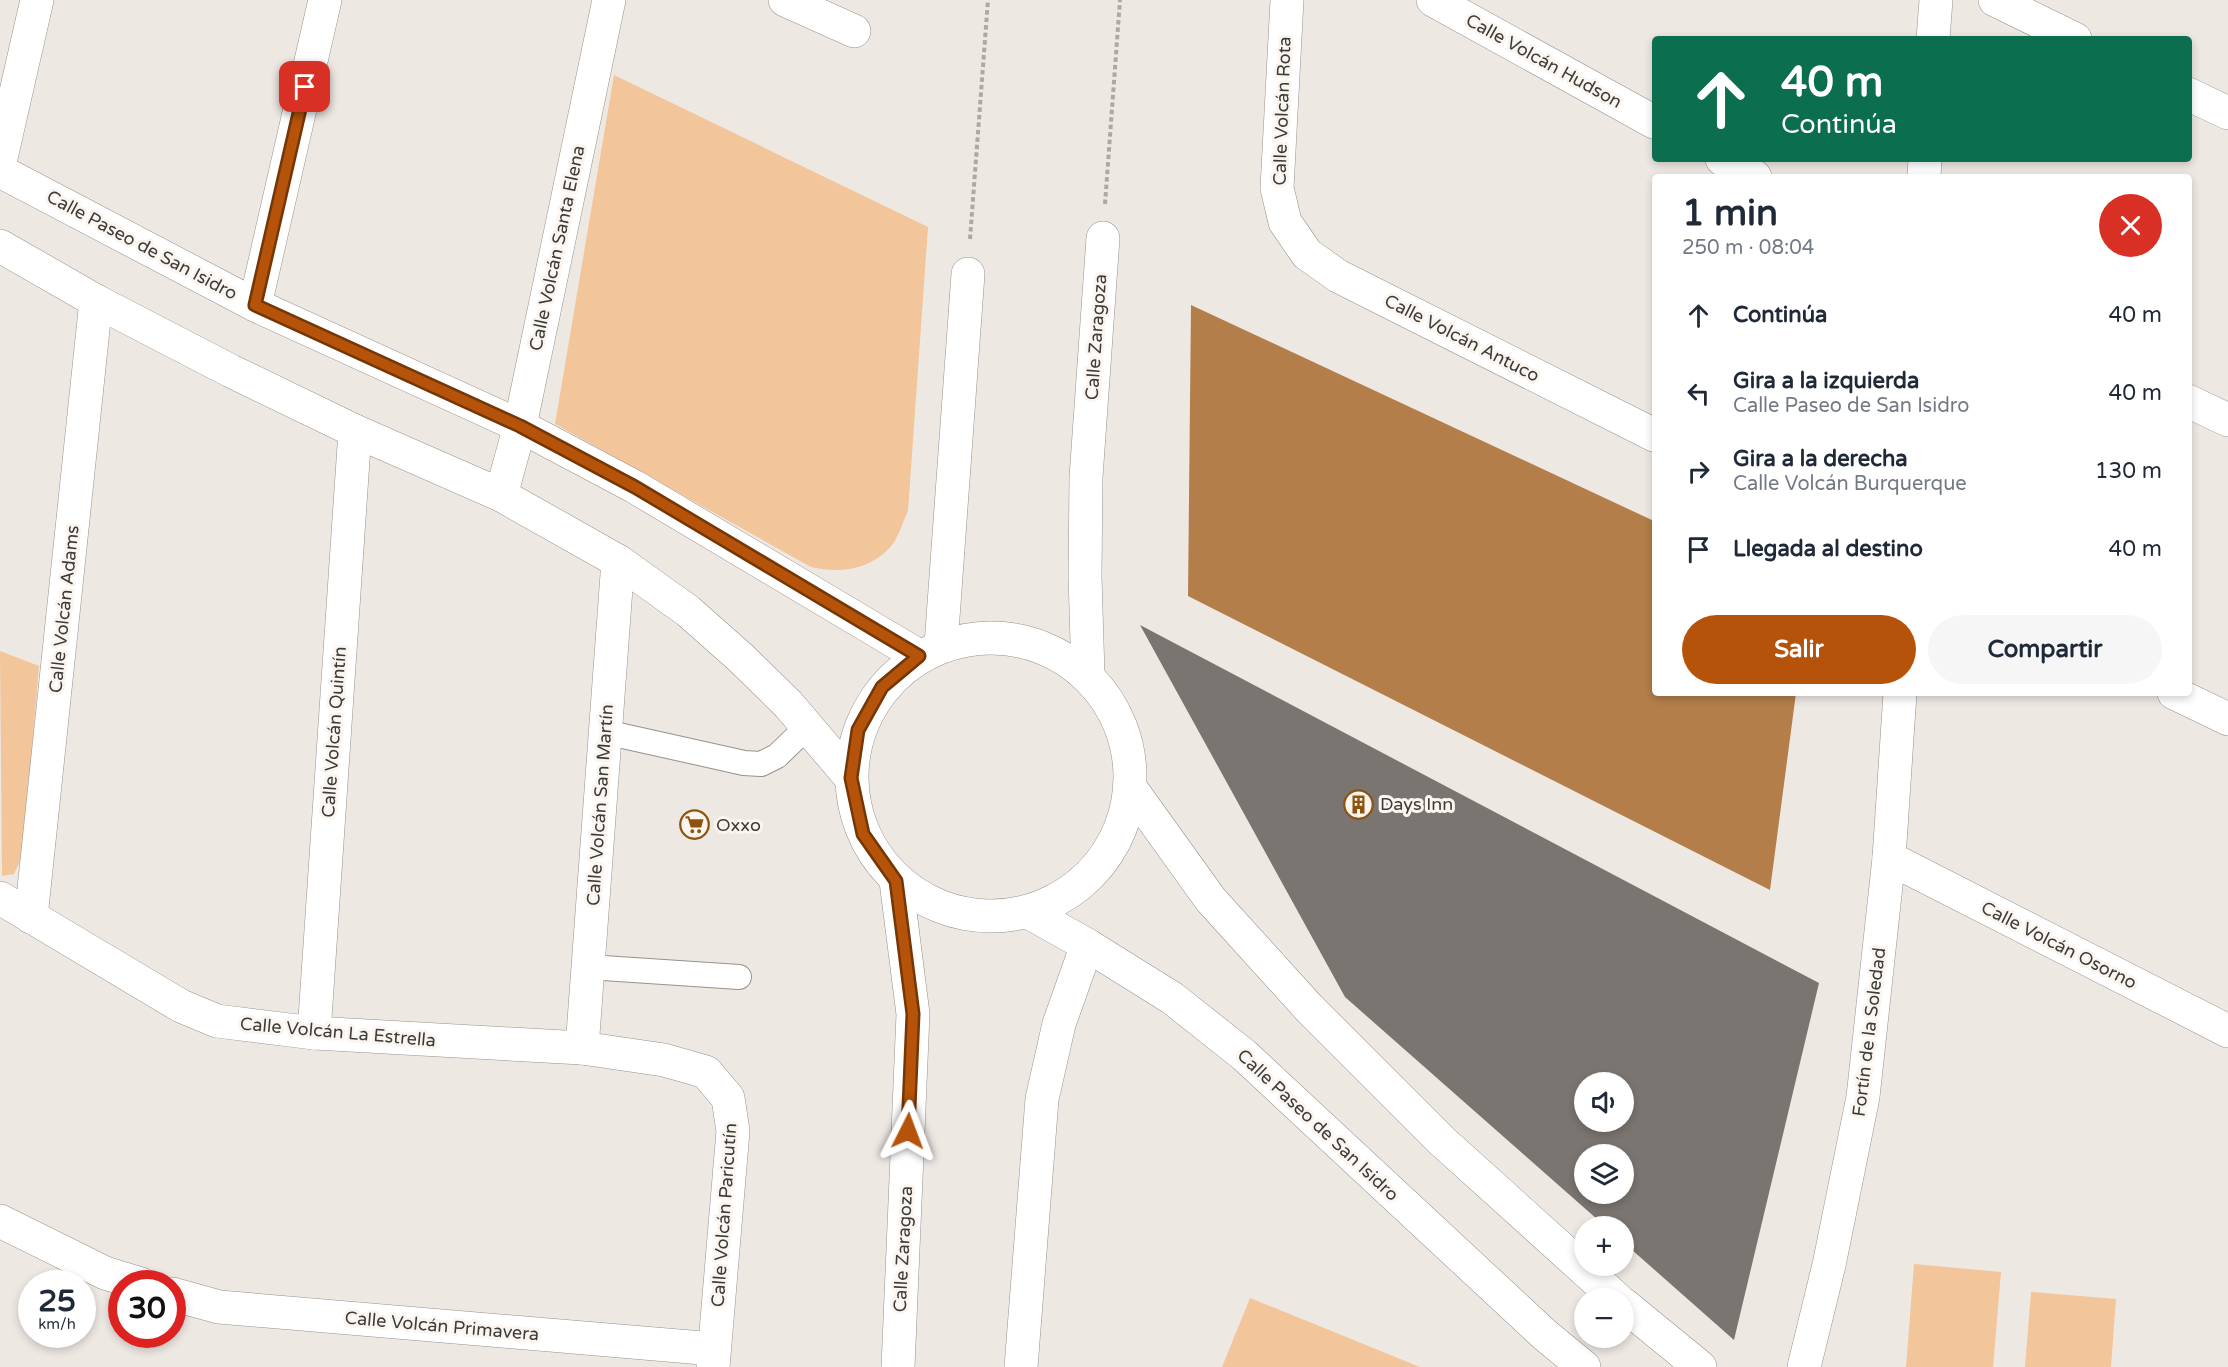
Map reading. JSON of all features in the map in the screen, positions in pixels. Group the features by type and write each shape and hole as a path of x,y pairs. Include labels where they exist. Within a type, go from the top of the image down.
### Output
{"street":[{"path":"0,162 37,0"},
{"path":"255,305 325,0"},
{"name":"Calle Volcán Santa Elena","path":"501,495 520,426 609,0"},
{"name":"Calle Volcán Rota","path":"1285,222 1277,188 1287,0"},
{"name":"Calle Volcán Hudson","path":"1433,0 1652,121"},
{"path":"1933,36 1936,0"},
{"path":"1995,0 2069,36"},
{"path":"793,2 854,31"},
{"path":"2192,96 2228,113"},
{"path":"1728,162 1750,174"},
{"name":"Calle Paseo de San Isidro","path":"0,171 255,305 520,426 930,650"},
{"name":"Calle Volcán Antuco","path":"1285,222 1307,254 1338,276 1652,434"},
{"name":"Calle Zaragoza","path":"1088,675 1085,576 1086,477 1103,237"},
{"path":"0,246 96,301 231,371 355,431 501,495 618,561 688,611 749,666 788,704 851,778"},
{"path":"930,650 968,274"},
{"name":"Calle Volcán Adams","path":"31,917 96,301"},
{"path":"2192,403 2228,420"},
{"name":"Calle Volcán Quintín","path":"314,1033 355,431"},
{"name":"Calle Volcán San Martín","path":"582,1048 618,561"},
{"path":"993,636 1044,647 1088,675 1123,728 1132,790 1122,831 1100,868 1068,895 1030,913 982,918 936,907 896,881 863,834 851,778 858,730 882,687 930,650 993,636"},
{"name":"Fortín de la Soledad","path":"1804,1367 1863,1097 1889,858 1900,696"},
{"path":"2180,696 2228,719"},
{"path":"1132,790 1211,900 1309,1008 1442,1141 1605,1288"},
{"name":"Calle Volcán Osorno","path":"1889,858 2228,1031"},
{"name":"Calle Zaragoza","path":"896,881 913,1014 898,1367"},
{"name":"Calle Volcán La Estrella","path":"0,898 182,1006 217,1021 314,1033 582,1048 664,1060 706,1072"},
{"name":"Calle Paseo de San Isidro","path":"1030,913 1087,945 1172,998 1244,1055 1545,1335 1584,1367"},
{"path":"1021,1367 1042,1099 1059,1024 1087,945"},
{"name":"Calle Volcán Paricutín","path":"706,1072 728,1098 733,1131 713,1358"},
{"path":"0,1221 108,1274"},
{"name":"Calle Volcán Primavera","path":"186,1298 219,1307 713,1358"},
{"path":"1634,1313 1700,1367"}],"lane":[{"path":"605,732 744,763 761,764 777,756 807,727"},
{"path":"588,967 739,977"}],"path":[{"path":"968,274 988,0"},
{"path":"1103,237 1120,0"}],"shaded area":[{"path":"614,75 928,227 908,511 892,545 875,560 844,570 811,567 555,424"},
{"path":"1191,305 1652,520 1652,696 1796,696 1770,890 1188,596"},
{"path":"0,651 39,666 23,854 14,874 2,876"},
{"path":"1914,1264 2001,1272 1993,1367 1906,1367"},
{"path":"2031,1292 2116,1299 2111,1367 2025,1367"},
{"path":"1250,1298 1420,1367 1222,1367"}],"building":[{"name":"Days Inn","path":"1140,625 1819,983 1734,1340 1634,1252 1634,1216 1594,1216 1580,1204 1634,1204 1634,1144 1574,1144 1574,1199 1345,997"}],"place":[{"name":"Days Inn","path":"1359,804"},
{"name":"Oxxo","path":"695,825"}],"route":[{"path":"305,87 255,305 520,426 635,487 919,656 882,687 858,730 851,778 863,834 896,881 913,1014 908,1131"}]}
